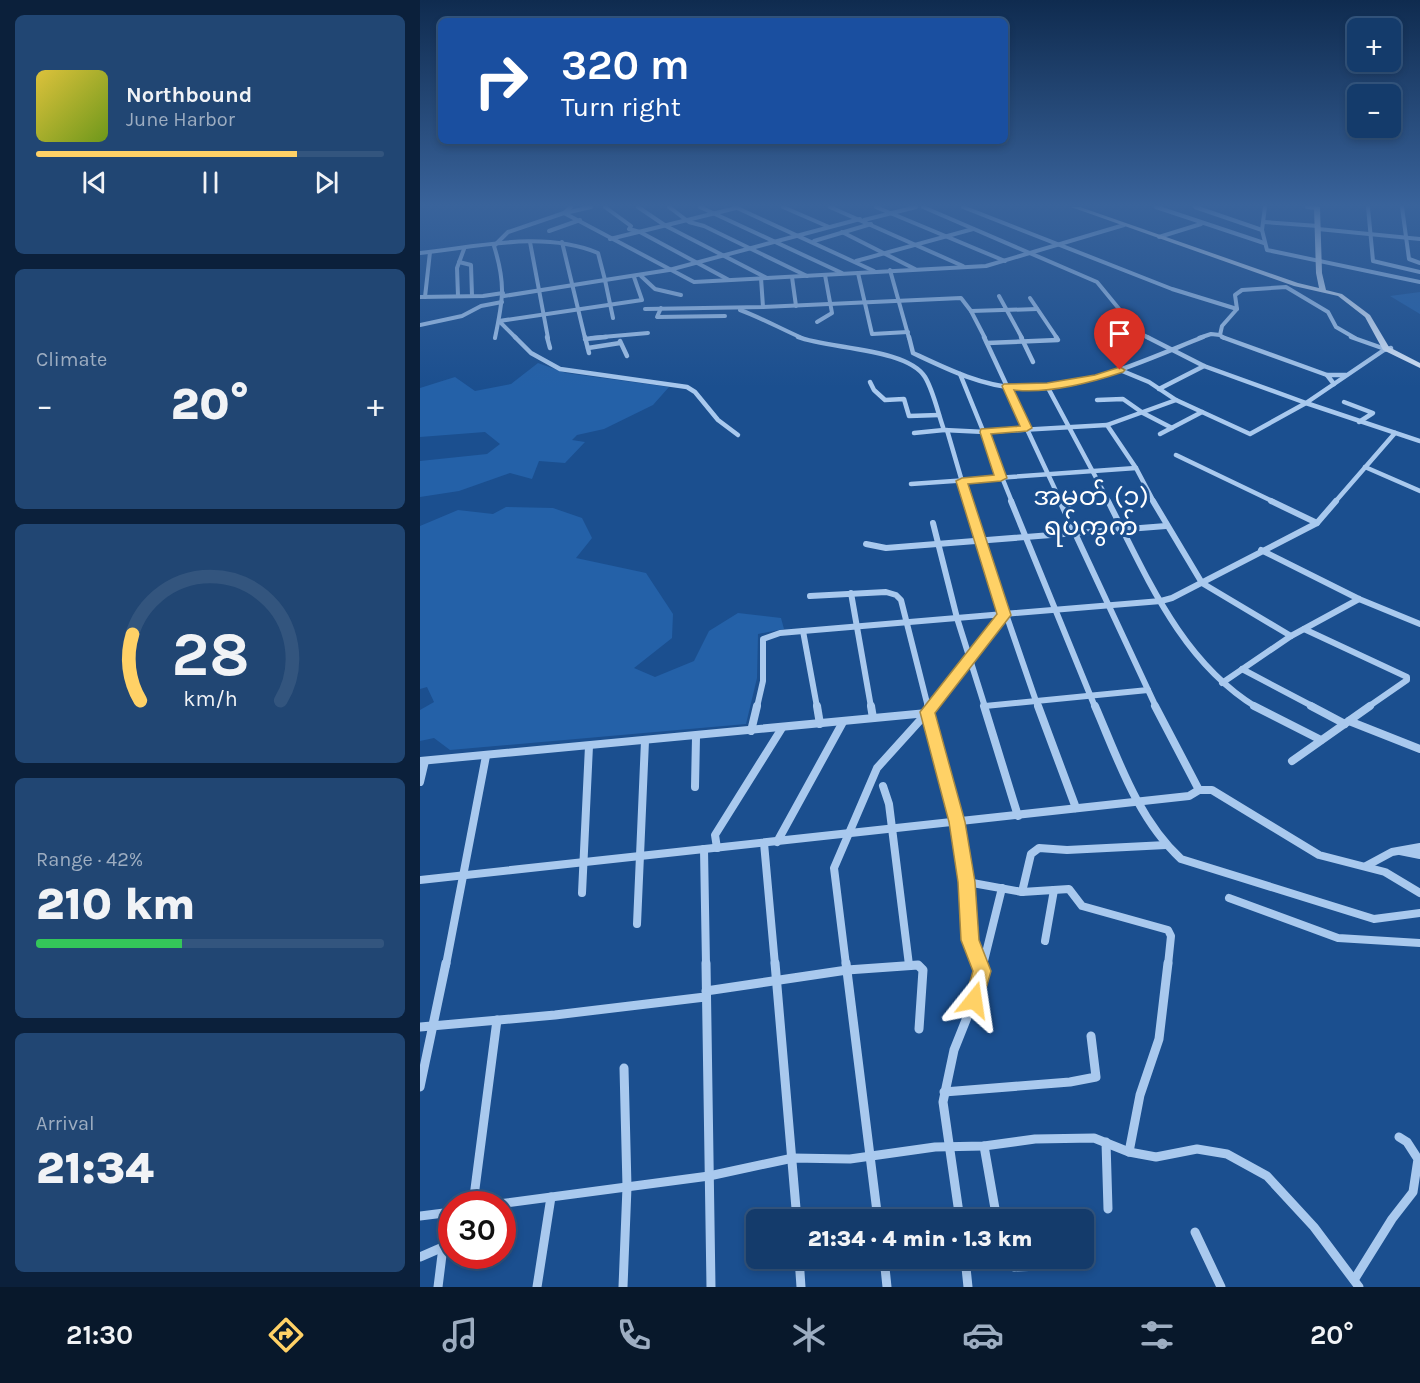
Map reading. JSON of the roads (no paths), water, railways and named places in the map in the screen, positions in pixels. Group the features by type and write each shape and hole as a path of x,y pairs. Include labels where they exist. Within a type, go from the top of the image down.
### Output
{"main road":[{"path":"1241,267 1285,283 1323,289"},
{"path":"1319,267 1323,289"},
{"path":"1285,283 1323,289 1340,295 1368,316 1388,349 1420,364"}],"street":[{"path":"428,267 423,297 472,296 538,290 641,276 679,267"},
{"path":"458,296 459,267"},
{"path":"471,267 472,296"},
{"path":"495,338 503,294 501,267"},
{"path":"534,267 550,348"},
{"path":"568,267 588,350 620,343"},
{"path":"601,267 613,318"},
{"path":"663,267 694,282 950,267"},
{"path":"706,267 729,280"},
{"path":"746,267 768,278"},
{"path":"788,267 807,276"},
{"path":"828,267 843,274"},
{"path":"867,267 874,271"},
{"path":"910,267 915,270"},
{"path":"1064,267 1097,282 1138,332 1172,351 1204,366 1359,422 1420,441"},
{"path":"1116,267 1198,298 1237,309"},
{"path":"1353,267 1420,282"},
{"path":"1399,267 1420,272"},
{"path":"890,270 913,353 925,361 960,374 1007,386 1017,388 1047,386 1097,378 1172,351 1211,334 1220,334 1225,339 1327,375 1346,375"},
{"path":"858,273 872,334 908,332"},
{"path":"817,322 832,313 825,275"},
{"path":"641,276 655,289 681,296"},
{"path":"499,321 642,300 634,277"},
{"path":"792,277 796,306"},
{"path":"761,278 763,307"},
{"path":"1220,334 1222,326 1237,309 1235,295 1242,290 1285,283 1328,312 1329,318 1344,334 1388,349"},
{"path":"999,296 1033,362"},
{"path":"645,309 796,306 961,298 971,311 987,344 1148,690 1199,790"},
{"path":"987,344 1058,340 1030,298"},
{"path":"420,325 462,316 481,306 502,302"},
{"path":"661,308 657,317 725,316"},
{"path":"730,308 763,318 773,326 801,338 887,356 913,365 925,377 962,481 1004,615 1076,808"},
{"path":"971,311 1037,309"},
{"path":"499,321 531,353 560,369 687,387 695,392 718,420 738,435"},
{"path":"585,339 648,333"},
{"path":"619,335 620,343 627,356"},
{"path":"1120,370 1149,382 1176,400 1250,435 1306,403 1388,349"},
{"path":"1159,389 1204,366"},
{"path":"960,374 1090,695 1138,802 1166,845 1181,859 1344,909 1368,919 1420,913"},
{"path":"1327,375 1334,384"},
{"path":"870,382 874,390 885,400 904,399 909,416 939,415"},
{"path":"1047,386 1070,425 1122,530 1161,601 1198,661 1243,700 1321,740"},
{"path":"1097,400 1123,399 1143,413 1172,428"},
{"path":"914,433 945,430 985,432 1107,424 1176,400"},
{"path":"1344,402 1373,413 1359,422"},
{"path":"1160,434 1202,412"},
{"path":"1107,424 1136,468 1166,526 1202,583 1291,636"},
{"path":"751,731 763,681 763,639 780,633 1161,601 1202,583 1261,550 1317,523 1395,433"},
{"path":"1176,455 1317,523"},
{"path":"1365,466 1420,490"},
{"path":"912,484 1136,468"},
{"path":"933,523 957,618 1018,816"},
{"path":"866,543 886,549 1166,526"},
{"path":"1261,550 1359,599 1420,624"},
{"path":"810,596 886,592 896,595 901,600 957,822 967,882 970,940 982,971"},
{"path":"852,593 873,718"},
{"path":"1222,683 1291,636 1359,599"},
{"path":"877,1209 834,868 851,834 877,768 928,712 1004,615"},
{"path":"1292,761 1407,680 1407,677 1304,629"},
{"path":"804,631 820,724"},
{"path":"1242,669 1347,722 1420,749"},
{"path":"985,706 1148,690"},
{"path":"420,782 422,761 696,737 928,712"},
{"path":"777,842 843,722"},
{"path":"717,848 715,835 782,728"},
{"path":"695,787 696,737"},
{"path":"637,924 645,741"},
{"path":"582,893 589,746"},
{"path":"420,1087 464,877 486,756"},
{"path":"883,786 886,792 909,965"},
{"path":"420,880 1018,816 1189,796 1199,790 1212,790 1319,855 1385,872 1420,893"},
{"path":"764,843 796,1209"},
{"path":"1022,892 1031,854 1039,848 1067,850 1166,845"},
{"path":"1366,866 1386,853 1412,846 1420,847"},
{"path":"704,849 711,1287"},
{"path":"1397,850 1420,855"},
{"path":"967,882 1022,892 1069,889 1082,906 1168,930 1171,936 1159,1039 1140,1095 1129,1152"},
{"path":"958,1209 949,1148 944,1092 947,1072 966,1016 974,1000 1002,888"},
{"path":"1045,941 1054,890"},
{"path":"1229,898 1338,938 1420,943"},
{"path":"420,1027 497,1020 706,994 775,980 847,970 909,965 918,966 923,970 919,1029"},
{"path":"475,1191 497,1020"},
{"path":"944,1092 1070,1082 1096,1077 1091,1036"},
{"path":"623,1287 627,1187 624,1068"},
{"path":"516,1202 709,1176 793,1158 850,1159 935,1147 984,1146 1035,1139 1094,1138 1129,1152 1156,1157 1197,1149 1227,1154 1267,1176 1314,1227 1356,1283 1392,1220 1413,1192 1418,1159 1407,1142 1399,1137"},
{"path":"1106,1142 1108,1209"},
{"path":"984,1146 995,1209"},
{"path":"537,1287 551,1197"},
{"path":"420,1216 438,1214"},
{"path":"1195,1232 1221,1287"},
{"path":"420,1257 438,1248"},
{"path":"438,1287 440,1269"},
{"path":"800,1269 801,1287"},
{"path":"885,1269 887,1287"},
{"path":"966,1269 968,1287"}],"district":[{"name":"အမှတ် (၁) ရပ်ကွက်","path":"1091,511"}]}
